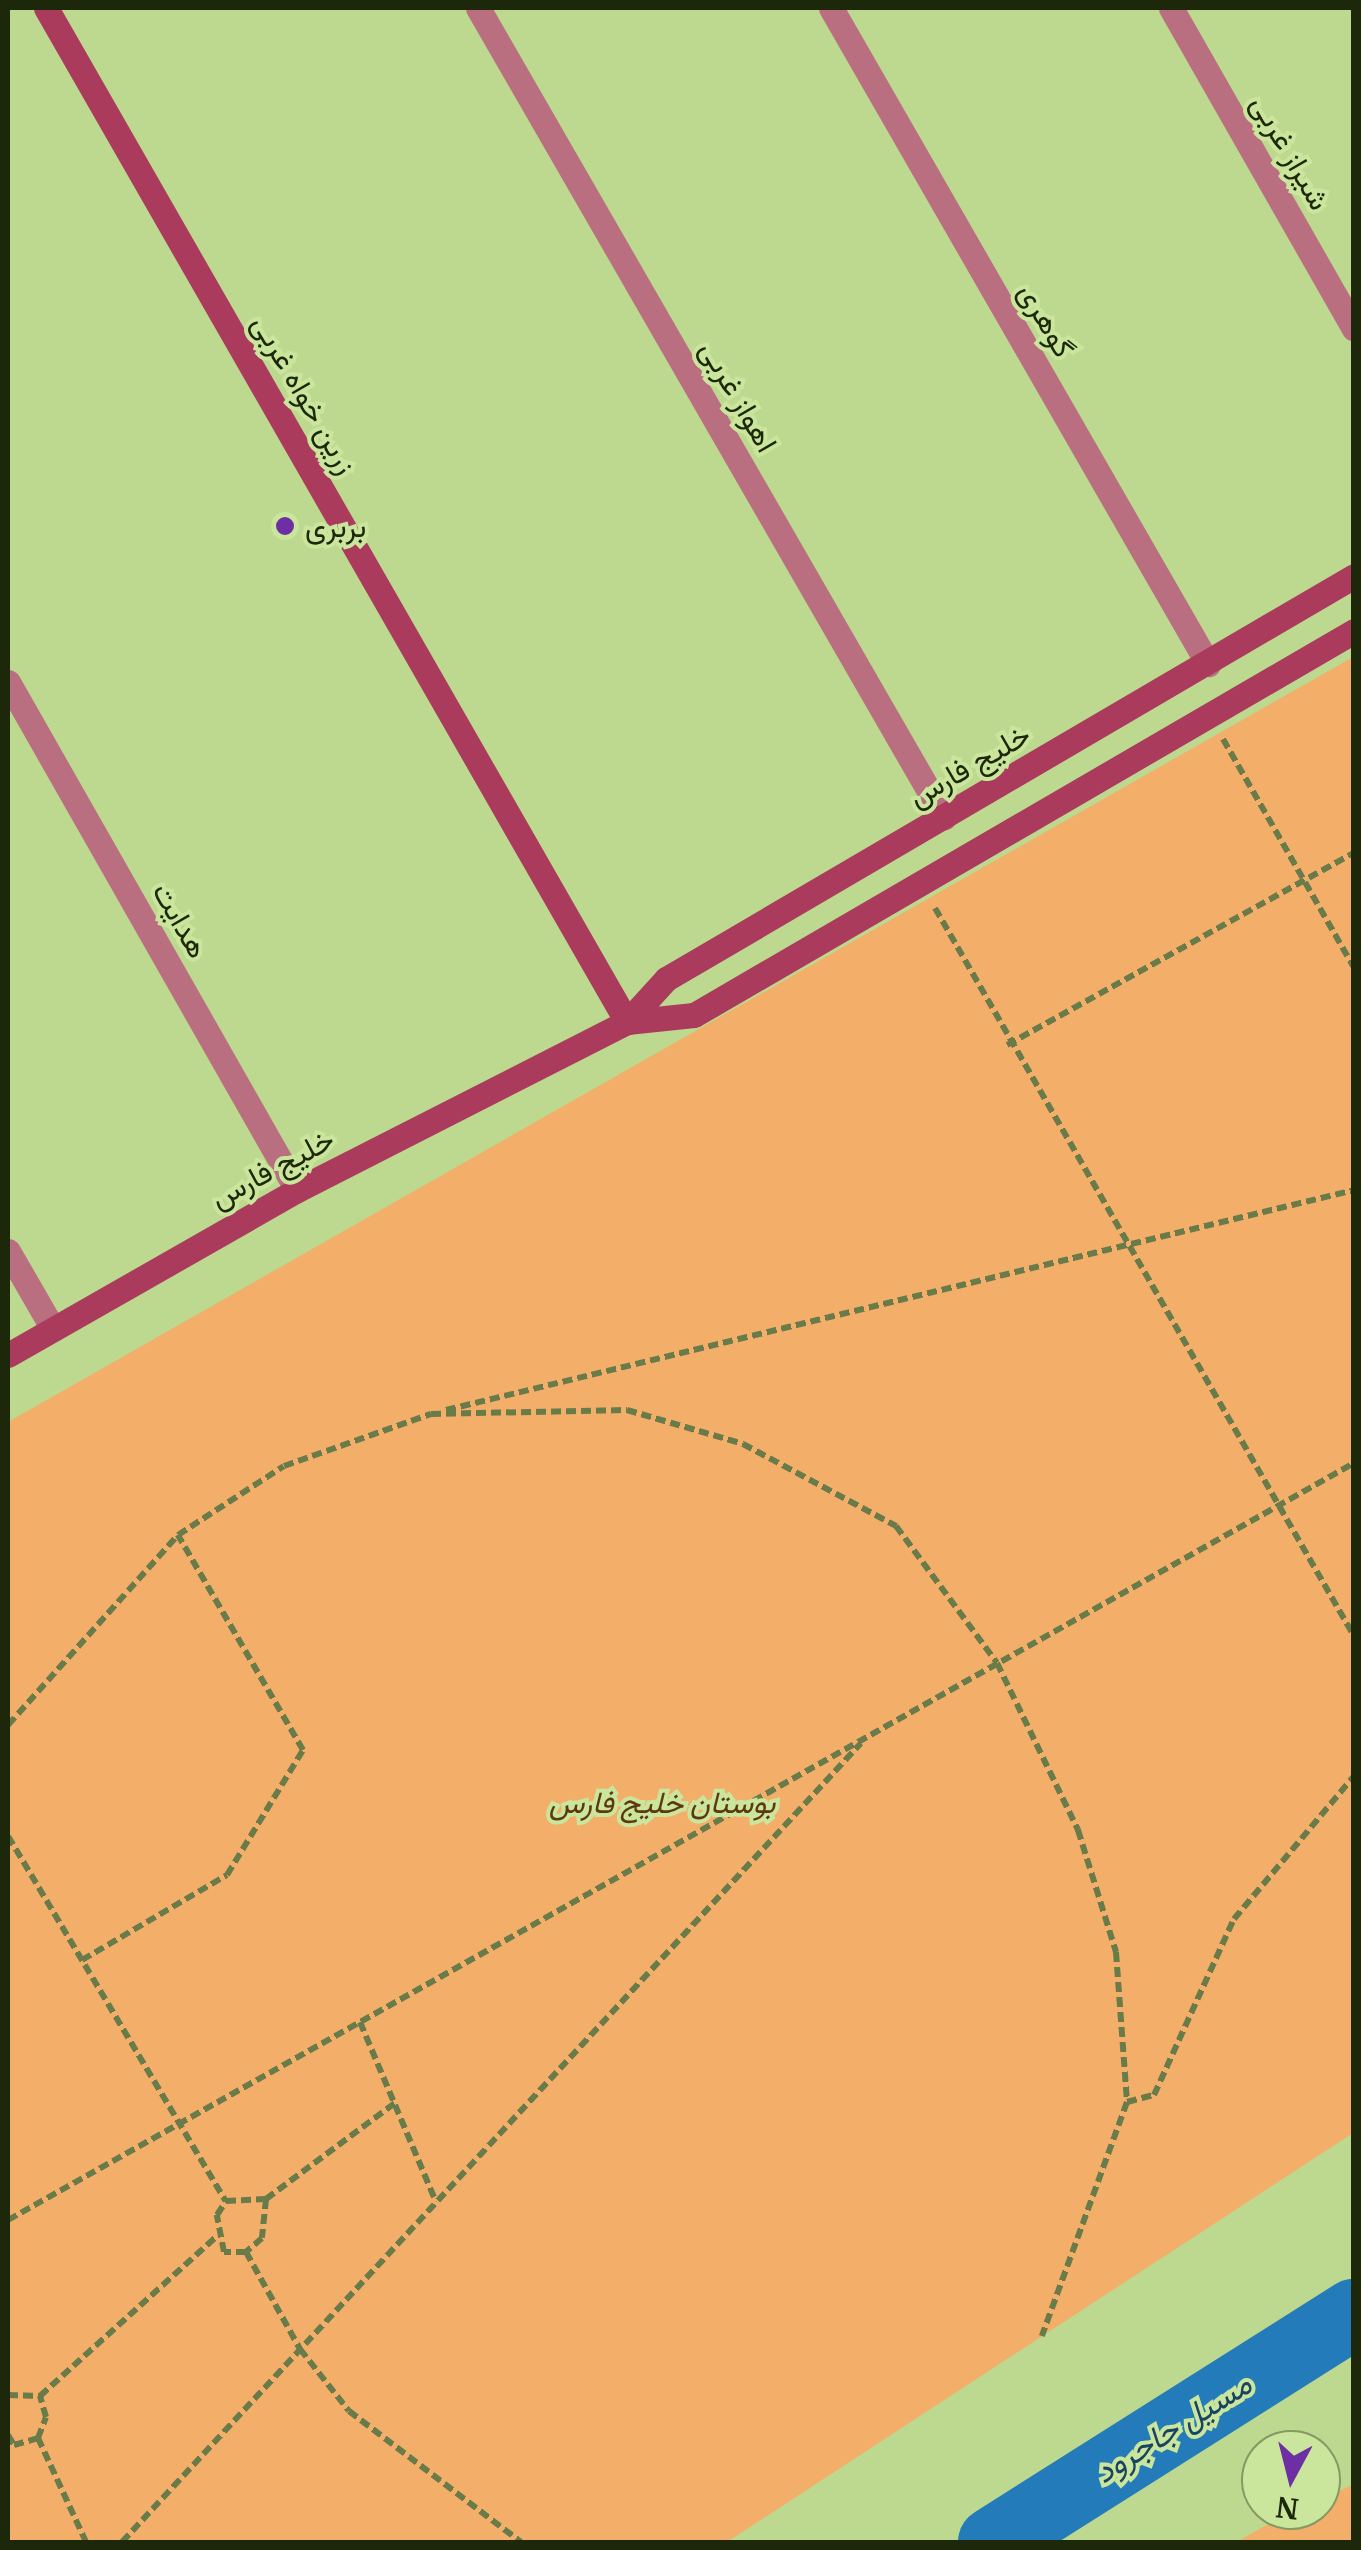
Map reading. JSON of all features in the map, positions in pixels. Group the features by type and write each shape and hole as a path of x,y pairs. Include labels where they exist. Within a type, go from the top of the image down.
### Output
{"main road":[{"name":"زرین خواه غربی","path":"46,8 627,1022"},
{"name":"خلیج فارس","path":"8,1354 297,1190 627,1022 666,979 1354,576"},
{"name":"خلیج فارس","path":"627,1022 694,1015 1354,631"}],"street":[{"name":"اهواز غربی","path":"478,8 944,817"},
{"name":"گوهری","path":"831,8 1208,664"},
{"name":"شیراز غربی","path":"1171,8 1354,329"},
{"name":"هدایت","path":"8,682 297,1190"},
{"path":"8,1251 53,1328"}],"path":[{"path":"1220,734 1354,968"},
{"path":"1007,1045 1354,853"},
{"path":"930,898 1007,1045 1354,1636"},
{"path":"8,1726 178,1535 284,1466 431,1414 1354,1190"},
{"path":"431,1414 627,1410 743,1444 896,1526 997,1664 1078,1830 1116,1952 1126,2102 1042,2336"},
{"path":"8,2220 1354,1463"},
{"path":"82,1960 227,1875 303,1750 178,1535"},
{"path":"122,2542 866,1738"},
{"path":"1126,2102 1154,2095 1234,1920 1354,1776"},
{"path":"8,1836 226,2201 217,2236 40,2396"},
{"path":"360,2022 436,2202"},
{"path":"226,2201 266,2200 395,2102"},
{"path":"217,2236 224,2252 246,2252 262,2238 266,2200"},
{"path":"246,2252 300,2350 349,2411 522,2542"},
{"path":"9,2390 40,2396"},
{"path":"40,2396 46,2417 38,2438 86,2542"},
{"path":"8,2435 14,2445 38,2438"}],"green space":[{"name":"بوستان خلیج فارس","path":"1353,657 1353,2133 727,2542 8,2542 8,1422"},
{"path":"1353,2485 1353,2542 1237,2542 1258,2530 1341,2530 1341,2490"}],"waterway":[{"name":"مسیل جاجرود","path":"993,2542 1354,2314"}],"place":[{"name":"بربری","path":"285,526"}]}
